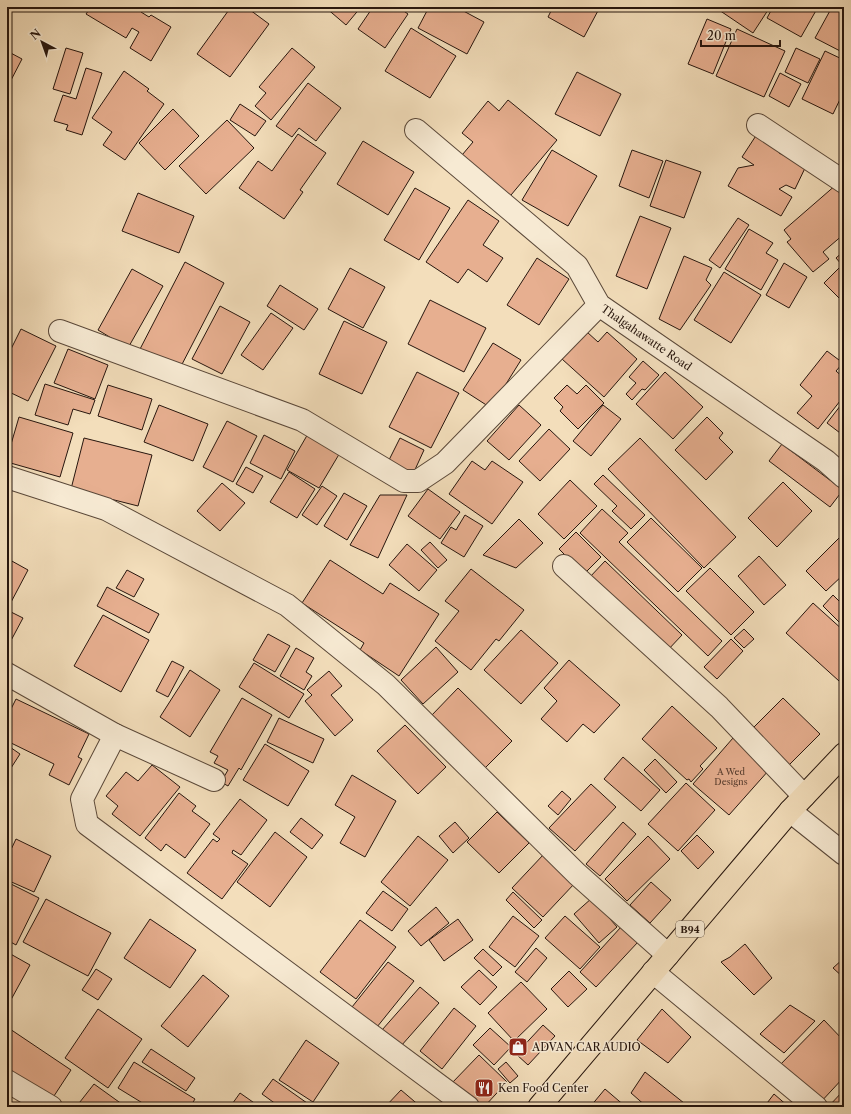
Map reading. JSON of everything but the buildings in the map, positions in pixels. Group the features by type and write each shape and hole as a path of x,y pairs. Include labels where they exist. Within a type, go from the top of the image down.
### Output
{"main road":[{"name":"B94","path":"539,1107 797,803 844,754"}],"street":[{"path":"758,125 844,182"},
{"name":"Thalgahawatte Road","path":"416,130 578,266 599,305 826,461 844,477"},
{"path":"60,331 302,420 404,481 418,481 445,463 599,305"},
{"path":"7,477 106,509 287,605 386,685 578,874 668,955"},
{"path":"564,566 719,707 797,803 844,854"},
{"path":"7,674 115,735 214,780"},
{"path":"115,735 82,799 87,824 468,1107"},
{"path":"653,972 816,1107"},
{"path":"7,1081 51,1107"}],"place":[{"name":"ADVAN CAR AUDIO","path":"518,1047"},
{"name":"Ken Food Center","path":"484,1088"}]}
